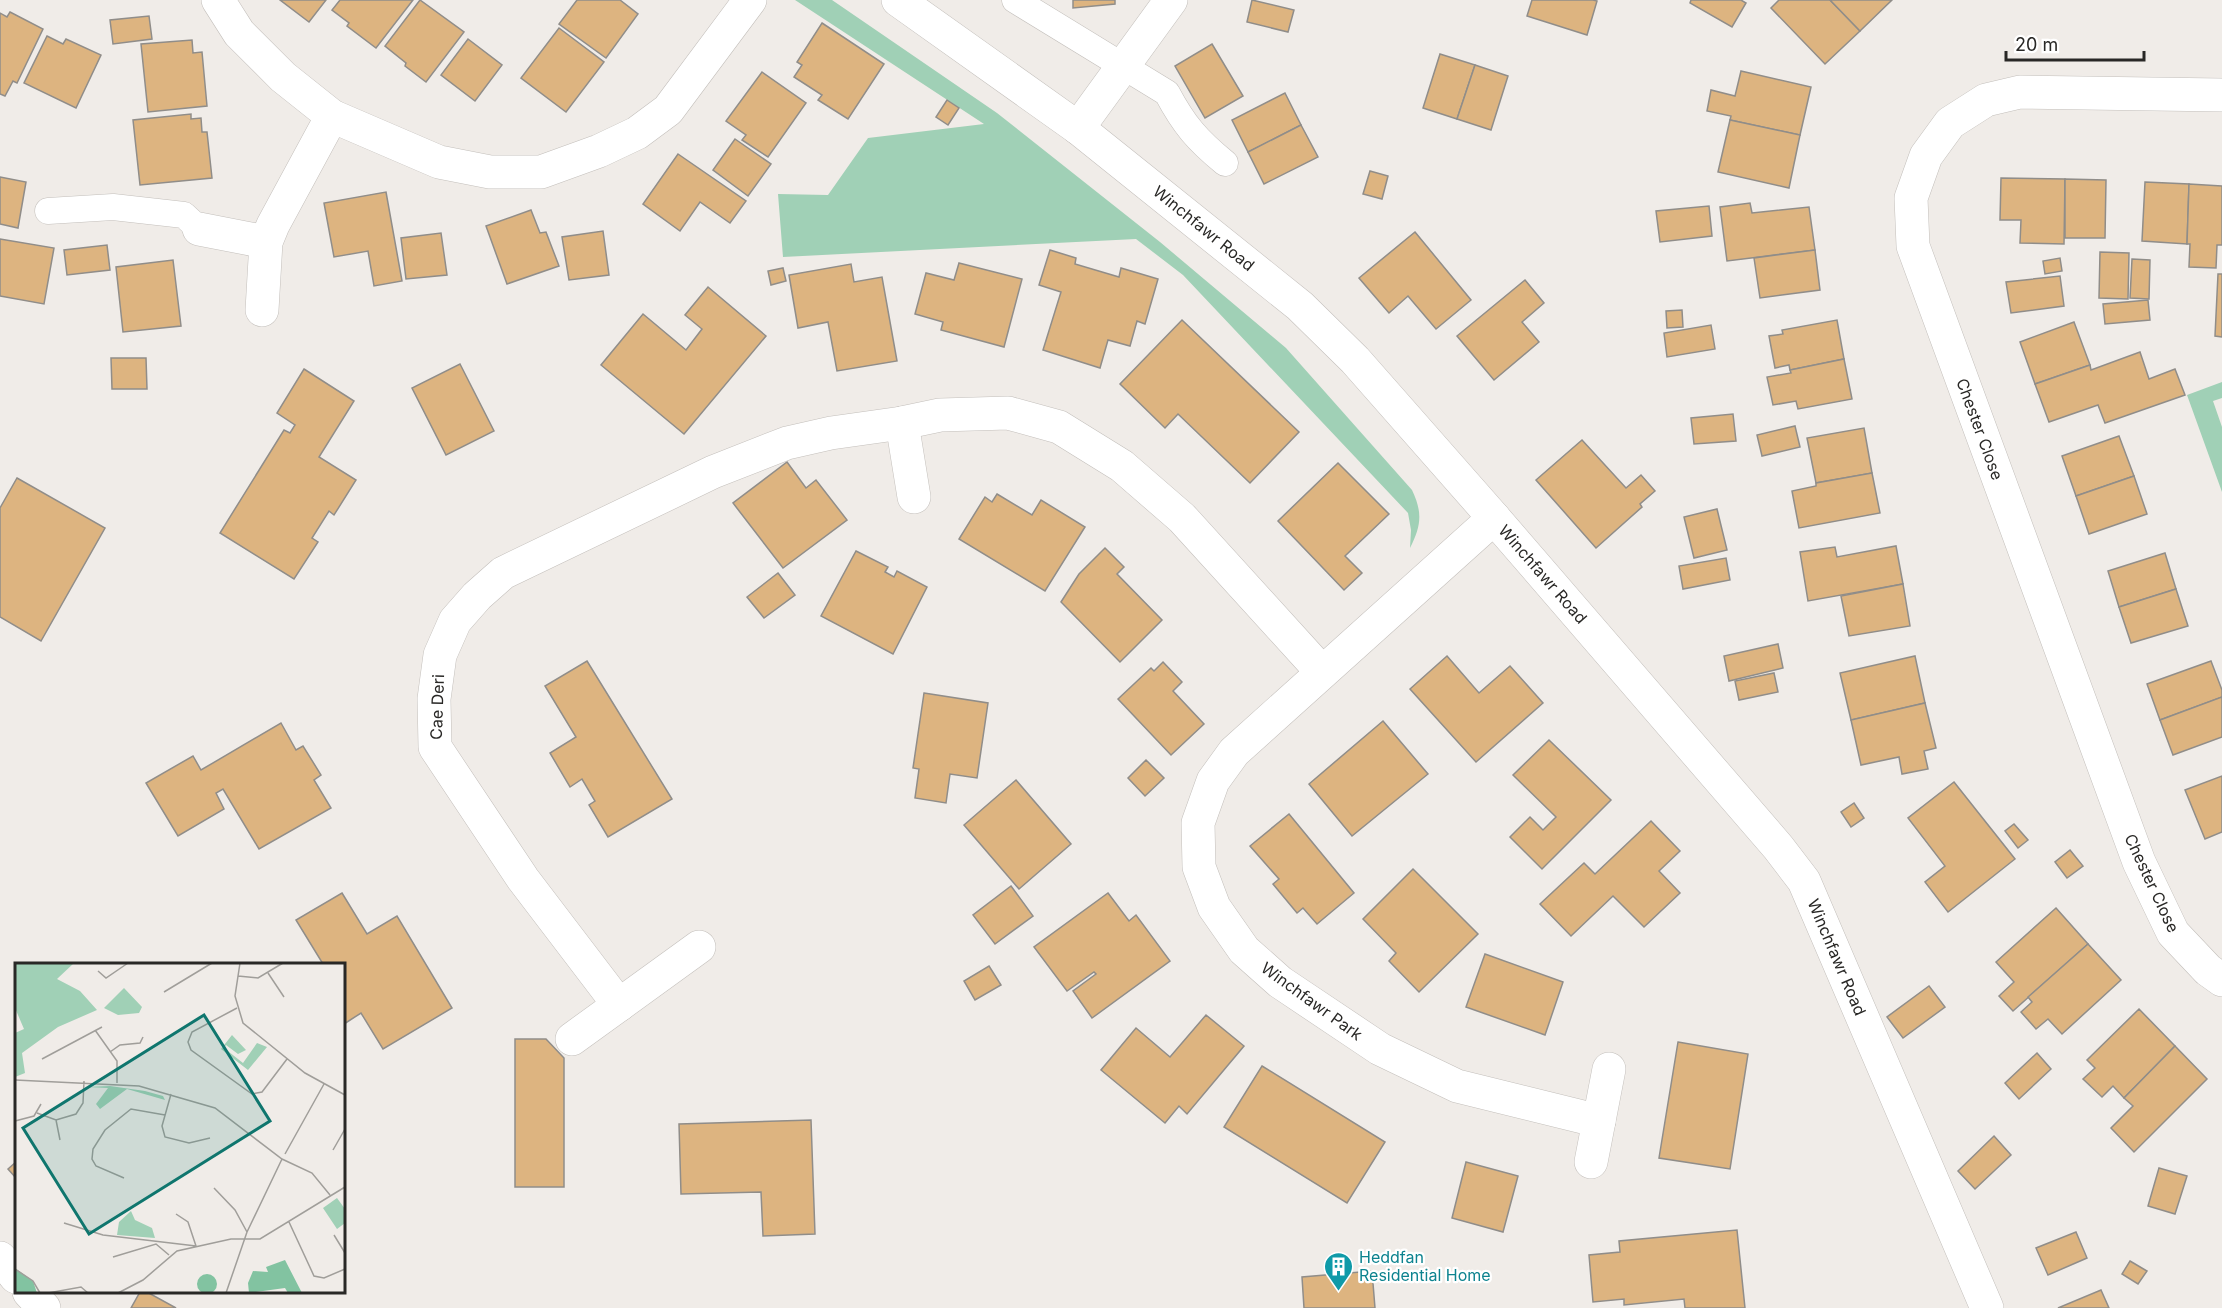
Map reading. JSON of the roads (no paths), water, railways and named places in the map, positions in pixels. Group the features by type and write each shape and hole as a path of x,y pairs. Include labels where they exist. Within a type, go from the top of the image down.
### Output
{"street":[{"path":"218,0 239,33 284,77 332,116 439,162 490,172 541,172 599,151 637,133 668,110 750,0"},
{"name":"Winchfawr Road","path":"898,0 1078,128 1300,306 1355,360 1778,847 1804,880 1987,1308"},
{"path":"1078,128 1171,0"},
{"name":"Chester Close","path":"2222,95 2020,92 1986,100 1950,123 1926,156 1911,198 1912,246 2139,862 2173,933 2208,970 2222,980"},
{"path":"262,310 266,242 332,116"},
{"path":"199,229 266,242"},
{"path":"914,497 902,423 940,415 1008,413 1059,428 1122,466 1182,518 1322,672"},
{"name":"Cae Deri","path":"619,1005 523,879 435,747 434,699 440,655 455,621 494,580 513,568 713,472 787,443 831,433 902,423"},
{"name":"Winchfawr Park","path":"1494,518 1234,752 1214,781 1198,823 1199,867 1214,907 1244,950 1280,982 1380,1049 1457,1086 1599,1121"},
{"path":"572,1039 699,947"},
{"path":"1591,1162 1609,1069"},
{"path":"0,1258 15,1276"},
{"path":"30,1293 44,1308"}],"lane":[{"path":"1015,0 1167,93 1180,119 1196,138 1225,164"},
{"path":"48,211 113,207 184,215 199,229"}],"place":[{"name":"Heddfan Residential Home","path":"1338,1292"}]}
